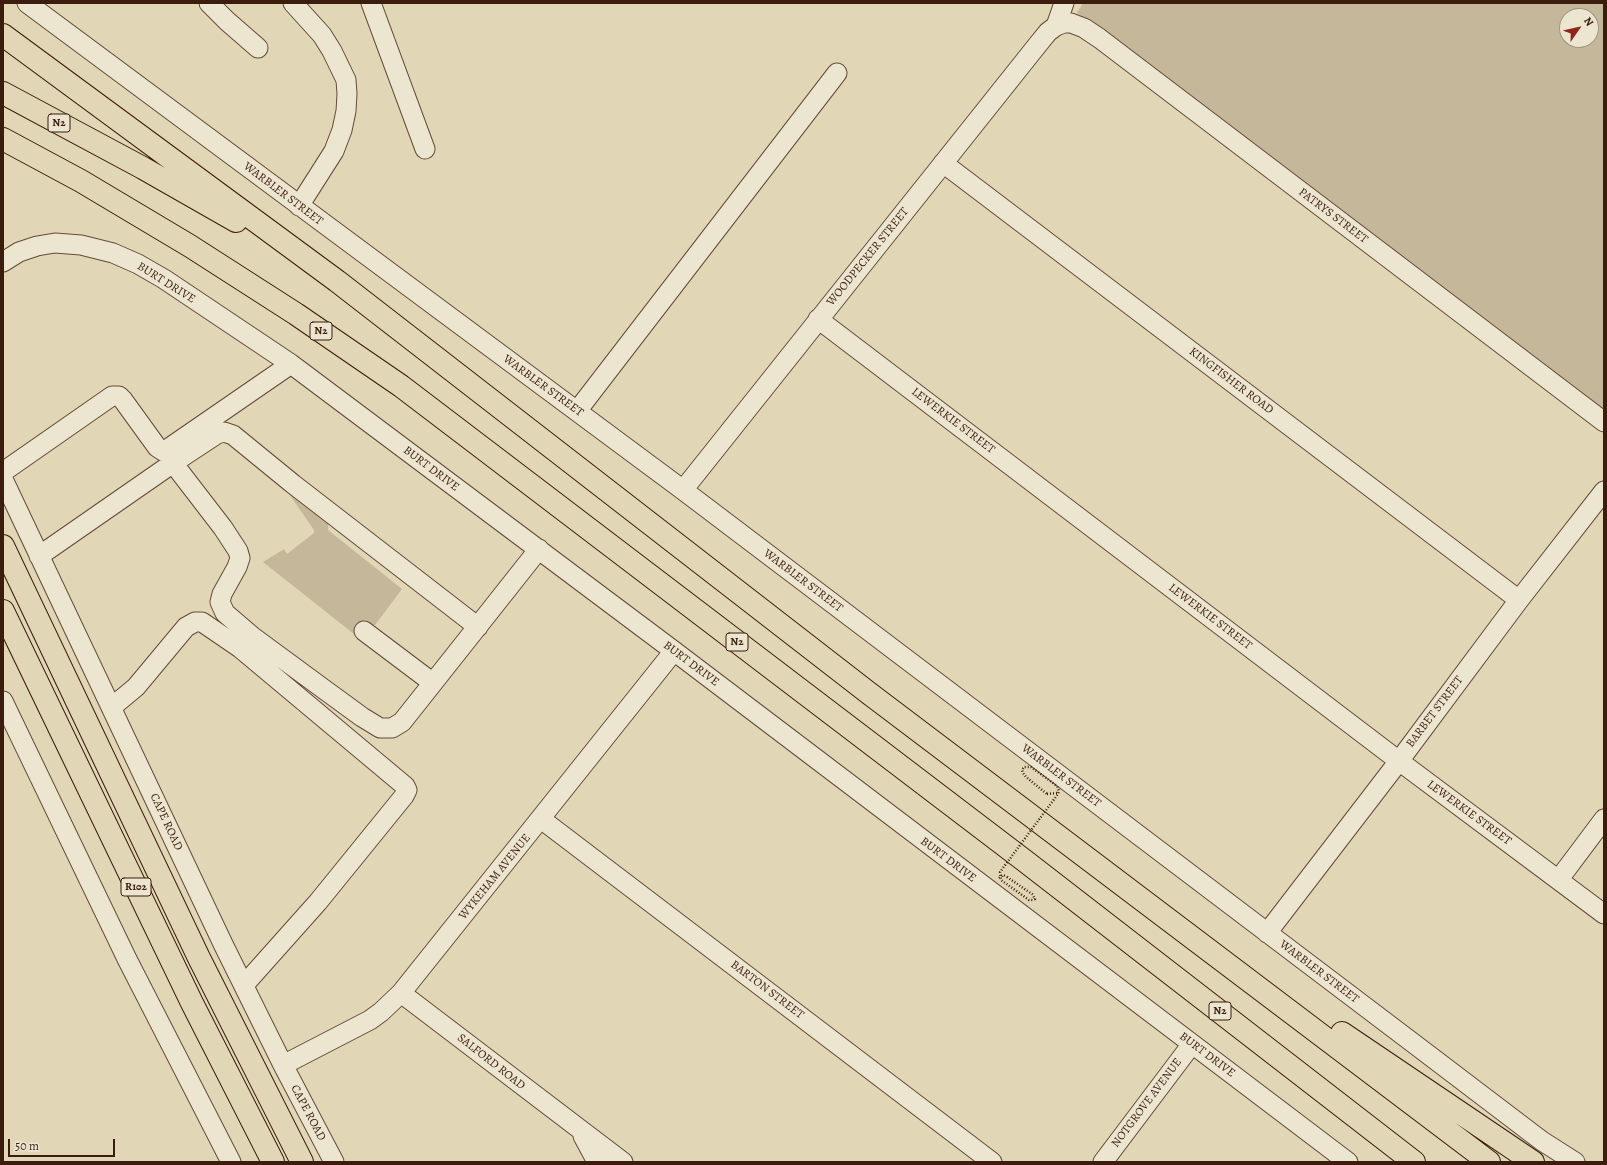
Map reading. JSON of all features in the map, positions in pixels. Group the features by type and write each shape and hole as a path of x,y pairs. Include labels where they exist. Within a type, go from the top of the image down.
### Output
{"main road":[{"path":"3,35 337,281"},
{"name":"N2","path":"3,93 143,168 337,281 870,694 1181,927 1489,1162"},
{"name":"N2","path":"3,139 81,181 190,246 296,314 401,386 1025,861 1414,1162"},
{"path":"3,152 37,167 190,246"},
{"name":"R102","path":"3,546 199,958 302,1162"},
{"name":"R102","path":"3,611 235,1089 273,1162"},
{"path":"1181,927 1347,1036 1533,1162"},
{"path":"235,1089 258,1077"}],"street":[{"name":"WARBLER STREET","path":"27,3 683,490 1542,1141 1575,1162"},
{"path":"209,3 258,48"},
{"path":"293,3 322,35 332,51 346,80 347,94 346,111 342,130 334,151 299,206"},
{"path":"371,3 425,149"},
{"path":"1056,26 1064,3"},
{"name":"PATRYS STREET","path":"1056,26 1064,23 1071,23 1084,28 1099,38 1604,422"},
{"name":"WOODPECKER STREET","path":"683,490 1039,43 1048,32 1056,26"},
{"path":"577,411 837,72"},
{"name":"KINGFISHER ROAD","path":"943,163 1519,600"},
{"name":"BURT DRIVE","path":"3,262 19,252 37,246 55,243 82,245 113,253 138,264 164,279 291,364 539,549 1348,1162"},
{"name":"LEWERKIE STREET","path":"818,319 1399,761 1604,914"},
{"path":"3,472 112,396 119,396 123,400 157,447 163,451 291,364"},
{"path":"39,556 173,463 217,434 224,432 233,435 293,484 478,627"},
{"path":"173,463 238,550 240,558 237,568 222,594 220,602 225,613 253,637 362,717 380,728 392,728 402,722 539,549"},
{"name":"CAPE ROAD","path":"3,479 244,985 283,1065 334,1162"},
{"name":"BARBET STREET","path":"1267,933 1399,761 1519,600 1604,491"},
{"path":"112,707 132,691 186,627 195,622 202,622 240,648 405,786 406,790 404,796 318,902 244,985"},
{"path":"364,631 433,683"},
{"name":"WYKEHAM AVENUE","path":"283,1065 370,1020 402,993 542,819 674,651"},
{"path":"3,700 127,959 230,1162"},
{"name":"BARTON STREET","path":"542,819 992,1162"},
{"path":"1559,879 1604,819"},
{"name":"SALFORD ROAD","path":"402,993 623,1162"},
{"name":"NOTGROVE AVENUE","path":"1103,1162 1192,1044"},
{"name":"SALFORD ROAD","path":"581,1131 597,1162"}],"path":[{"path":"1007,877 1032,894 1035,899 1029,900 1001,880 1000,872 1059,791 1057,786 1031,767 1024,767 1022,770 1026,778 1047,794"}],"shaded area":[{"path":"1083,3 1604,3 1604,409 1077,13"},
{"path":"280,481 328,520 328,530 402,589 375,625 371,625 365,620 354,634 263,562 284,549 287,554 314,533 314,530"}]}
